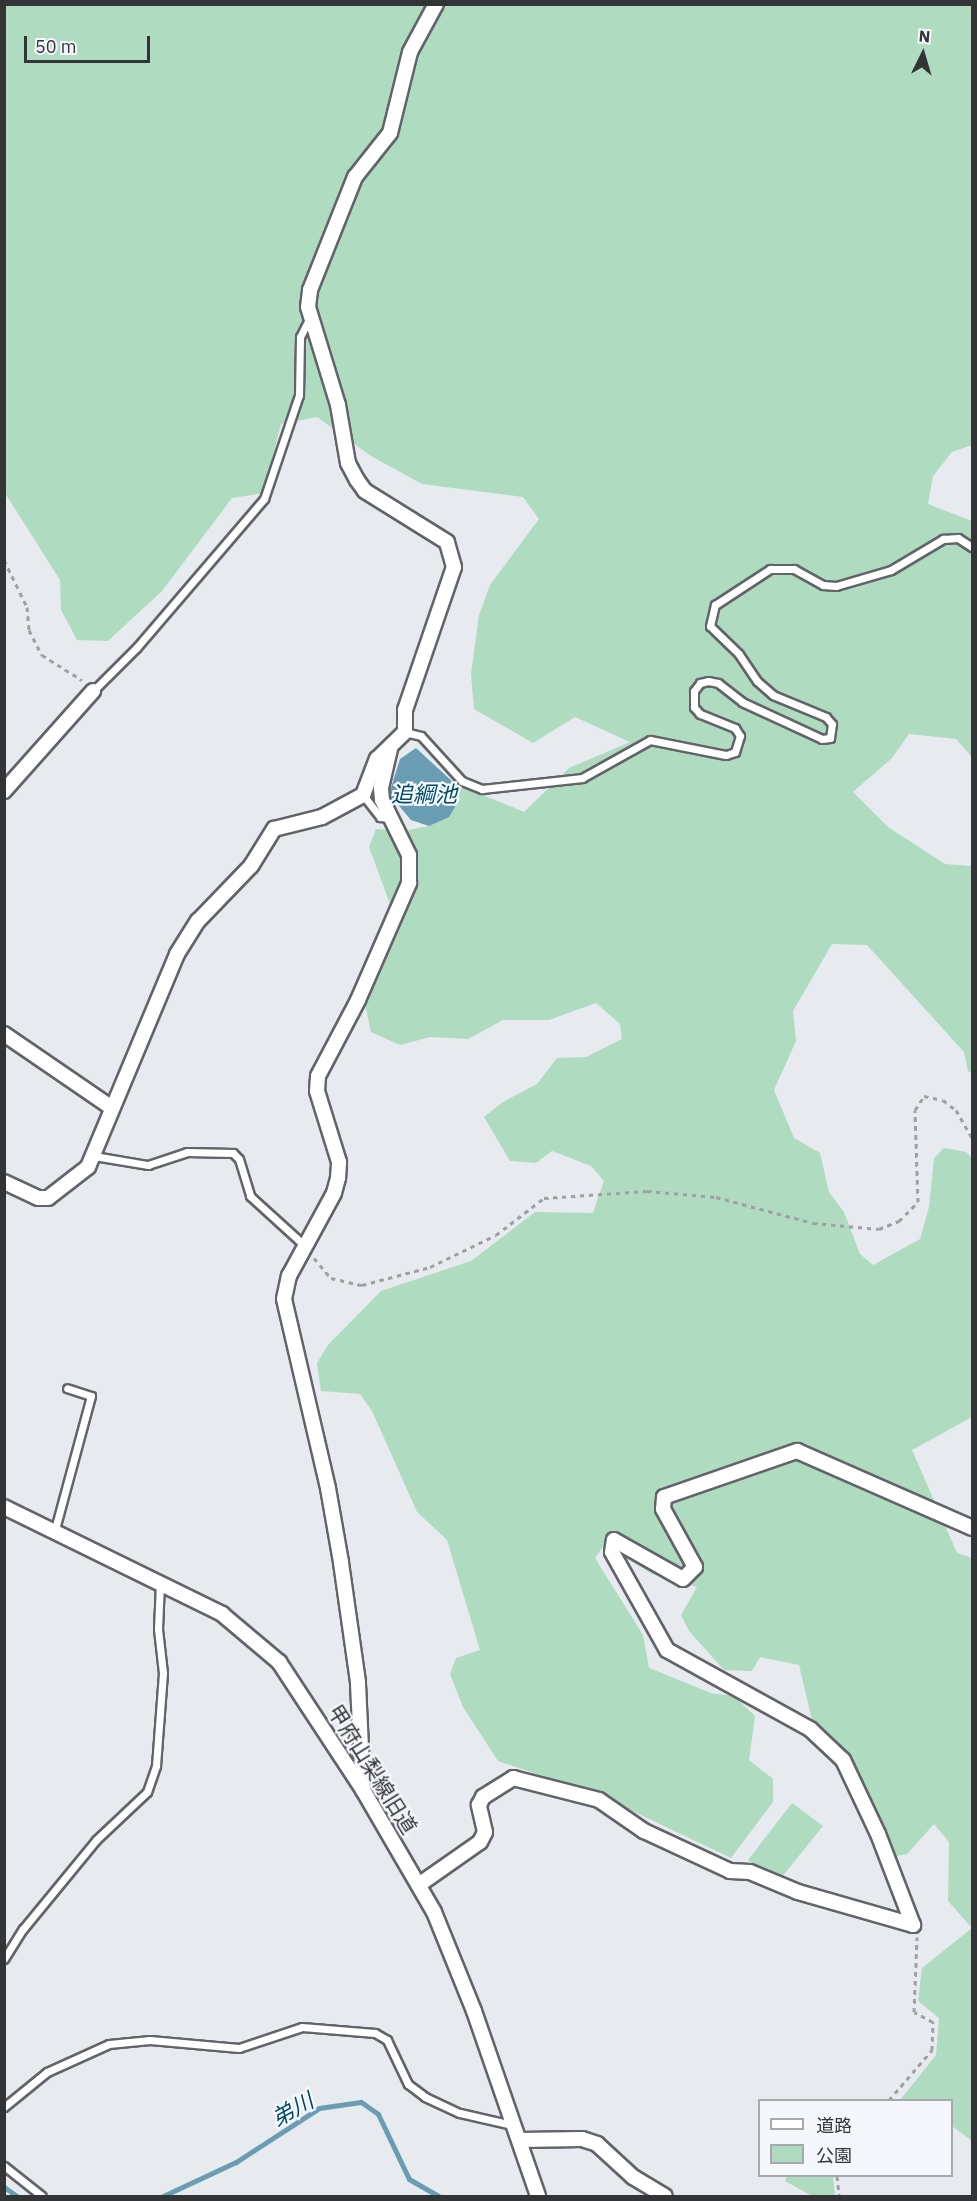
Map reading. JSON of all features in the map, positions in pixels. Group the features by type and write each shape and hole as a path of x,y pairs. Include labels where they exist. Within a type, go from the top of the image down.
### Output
{"street":[{"path":"4,1182 39,1198 48,1198 88,1167 177,954 198,921 251,866 274,829 322,817 363,795 377,759 390,749 405,732 405,710 454,567 447,542 365,491 348,463 338,405 310,317 310,290 355,177 390,133 410,52 436,4"},
{"path":"4,791 93,691"},
{"path":"363,1790 358,1682 341,1562 328,1488 285,1316 289,1276 303,1245 334,1193 338,1178 339,1162 317,1091 318,1076 358,1000 409,883 409,855 391,818 381,788 390,749"},
{"path":"4,1034 112,1108"},
{"path":"913,1925 879,1834 843,1760 810,1729 667,1650 612,1552 614,1539 683,1579 695,1567 663,1509 664,1497 797,1451 972,1528"},
{"name":"甲府山梨線旧道","path":"4,1507 222,1614 279,1662 363,1790 420,1884 470,2000 538,2196"},
{"path":"420,1884 480,1842 485,1832 479,1805 483,1797 513,1778 599,1800 644,1831 730,1871 750,1872 798,1892 913,1925"},
{"path":"520,2140 582,2139 597,2144 633,2177 665,2196"}],"lane":[{"path":"93,691 137,647 264,499 300,395 300,337 310,317"},
{"path":"405,732 420,736 462,781 482,789 582,778 650,740 726,755 735,752 740,736 735,728 700,714 694,707 694,691 699,683 708,681 718,683 742,702 822,739 830,738 832,724 826,717 773,695 757,681 739,654 710,626 715,604 770,569 794,569 823,585 836,586 891,570 943,539 958,538 972,547"},
{"path":"363,795 380,817 391,818"},
{"path":"94,1156 148,1165 187,1152 233,1153 239,1159 250,1196 303,1245"},
{"path":"54,1533 91,1396 67,1388"},
{"path":"4,1959 23,1929 96,1840 147,1792 156,1766 163,1673 158,1629 160,1583"},
{"path":"4,2107 47,2072 110,2044 150,2040 239,2048 302,2027 375,2033 387,2040 408,2084 425,2097 460,2113 515,2125"},
{"path":"4,2166 19,2181 42,2195"}],"path":[{"path":"4,560 27,607 29,630 42,655 78,676 93,691"},
{"path":"303,1245 331,1278 362,1285 430,1267 495,1235 544,1198 647,1191 716,1197 813,1223 879,1229 898,1221 918,1202 915,1110 924,1096 943,1100 956,1110 972,1137"},
{"path":"890,2099 932,2050 933,2022 915,2012 918,1942 913,1925"},
{"path":"837,2177 839,2196"}],"green space":[{"path":"4,5 972,5 972,445 952,452 933,476 928,504 972,521 972,757 956,739 909,734 892,758 853,792 888,827 945,864 972,866 972,1073 968,1071 964,1052 867,945 832,944 793,1011 796,1041 774,1090 794,1138 820,1153 829,1192 844,1212 860,1254 873,1265 920,1239 929,1207 934,1158 944,1148 966,1152 972,1158 972,1417 912,1450 957,1553 972,1558 972,1928 948,1901 949,1842 934,1824 907,1854 892,1857 861,1778 812,1720 799,1665 760,1657 752,1671 724,1670 689,1631 681,1615 697,1587 652,1574 605,1544 595,1558 643,1635 649,1668 711,1693 734,1696 755,1716 749,1760 773,1779 773,1802 731,1858 599,1795 498,1761 463,1707 450,1674 456,1658 480,1650 447,1540 417,1512 372,1411 360,1394 321,1391 317,1363 328,1345 381,1291 471,1261 535,1212 593,1213 604,1181 591,1166 552,1151 536,1163 510,1161 484,1117 503,1102 537,1084 557,1058 586,1057 622,1039 620,1024 596,1003 549,1020 503,1020 468,1039 430,1037 400,1045 371,1032 364,999 397,923 369,847 376,829 403,831 429,826 455,807 454,783 524,812 569,768 630,742 575,717 533,743 474,709 471,674 479,615 490,585 539,519 523,497 422,484 371,456 317,417 281,424 264,493 232,498 162,591 108,641 77,640 61,610 60,580 5,493"},
{"path":"792,1803 823,1826 781,1878 759,1870 748,1860"},
{"path":"972,1928 972,2141 953,2127 953,2099 901,2099 936,2055 939,2018 918,2001 922,1968"},
{"path":"787,2177 833,2177 835,2196 812,2196 785,2181"}],"water":[{"name":"追綱池","path":"416,748 454,783 455,807 449,817 429,826 411,820 389,794 400,759"}],"waterway":[{"name":"弟川","path":"163,2196 236,2162 319,2108 361,2102 378,2114 409,2179 438,2196"},
{"name":"弟川","path":"4,2187 17,2196"}]}
